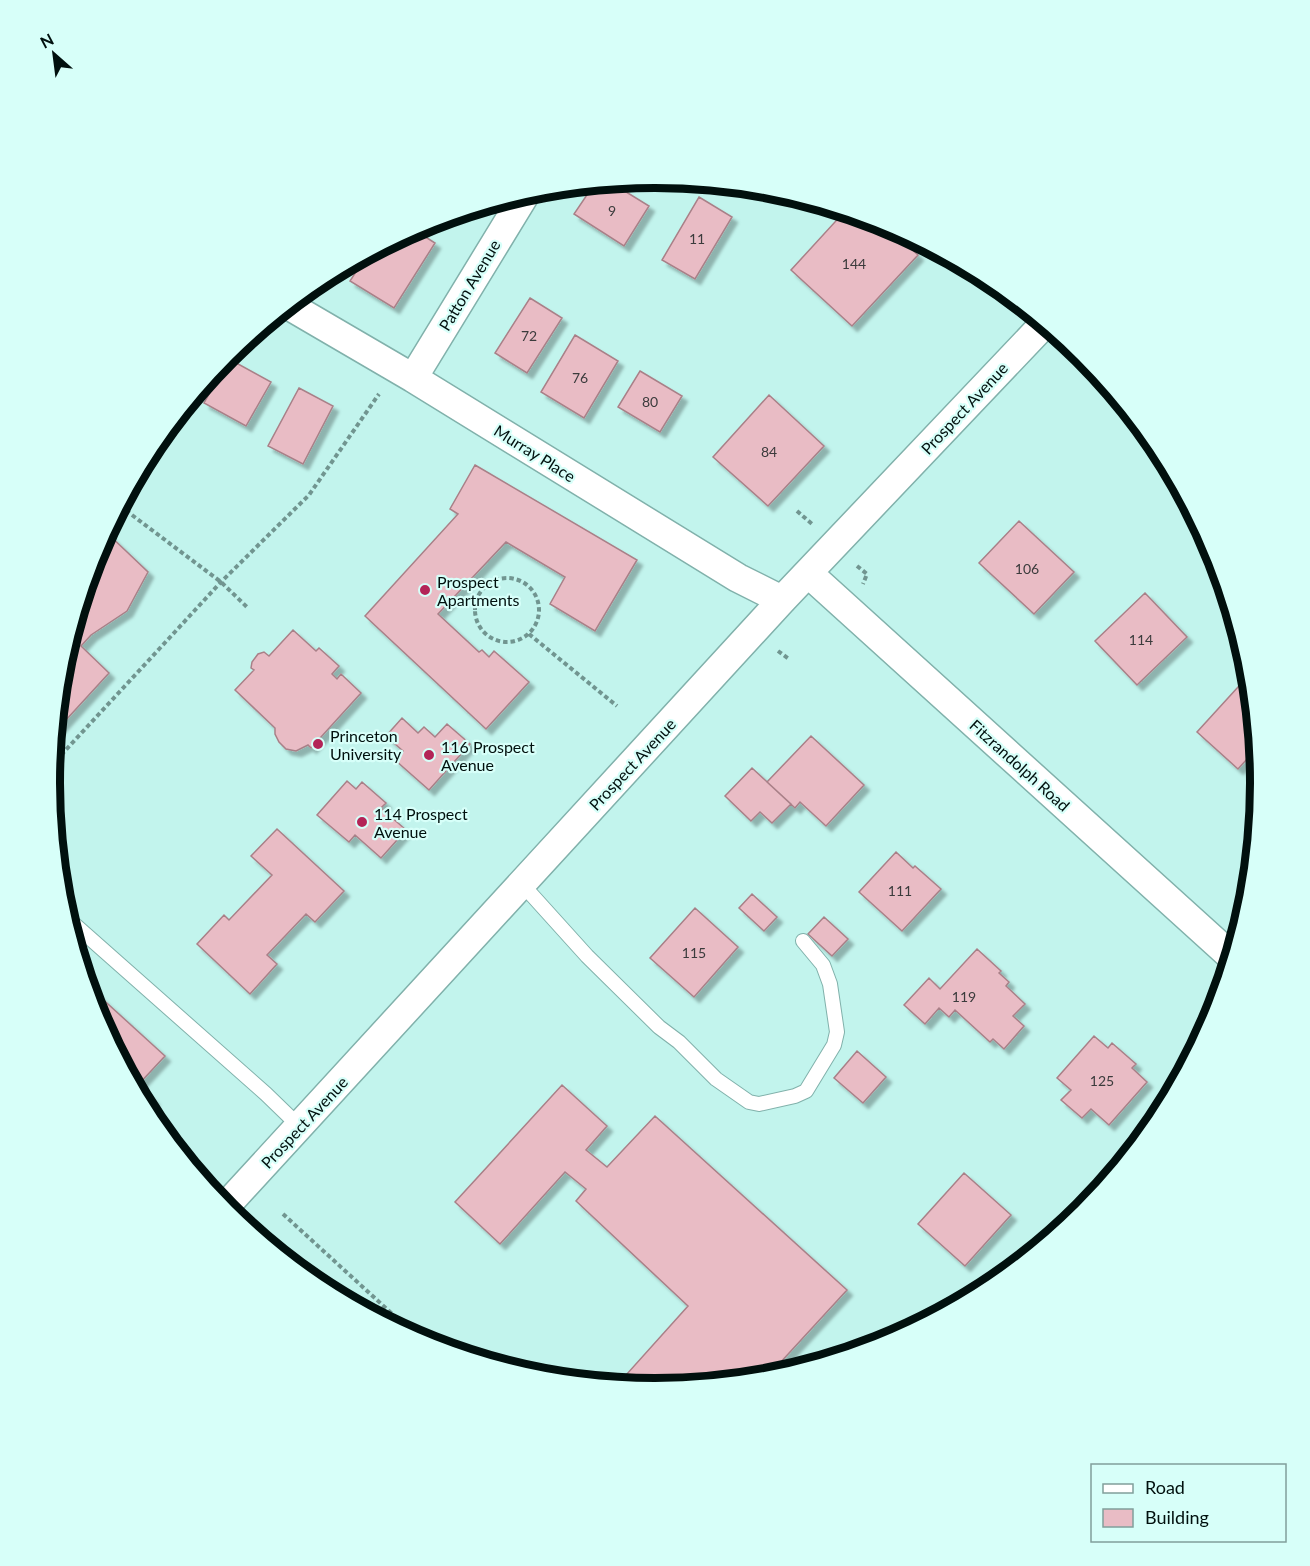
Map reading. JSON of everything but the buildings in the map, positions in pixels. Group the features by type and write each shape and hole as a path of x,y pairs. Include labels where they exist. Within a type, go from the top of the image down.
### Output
{"street":[{"name":"Patton Avenue","path":"413,378 520,204"},
{"name":"Murray Place","path":"295,309 413,378 738,578 782,600"},
{"name":"Prospect Avenue","path":"231,1200 782,600 1039,329"},
{"name":"Fitzrandolph Road","path":"808,573 1225,951"}],"lane":[{"path":"522,884 587,956 659,1027 679,1042 716,1079 749,1102 759,1104 795,1096 806,1091 834,1045 837,1032 830,984 823,964 803,941"},
{"path":"78,927 299,1126"}],"path":[{"path":"61,755 221,582 309,495 380,393"},
{"path":"126,511 221,582 248,608"},
{"path":"797,511 813,524"},
{"path":"851,560 867,574 862,587"},
{"path":"506,577 515,578 534,590 539,603 539,614 536,625 529,634 515,641 504,642 484,633 477,623 475,605 478,594 485,586 495,579 506,577"},
{"path":"529,634 617,706"},
{"path":"776,650 789,659"},
{"path":"283,1214 399,1320"}],"place":[{"name":"Prospect Apartments","path":"425,590"},
{"name":"Princeton University","path":"318,744"},
{"name":"116 Prospect Avenue","path":"429,755"},
{"name":"114 Prospect Avenue","path":"362,822"}]}
